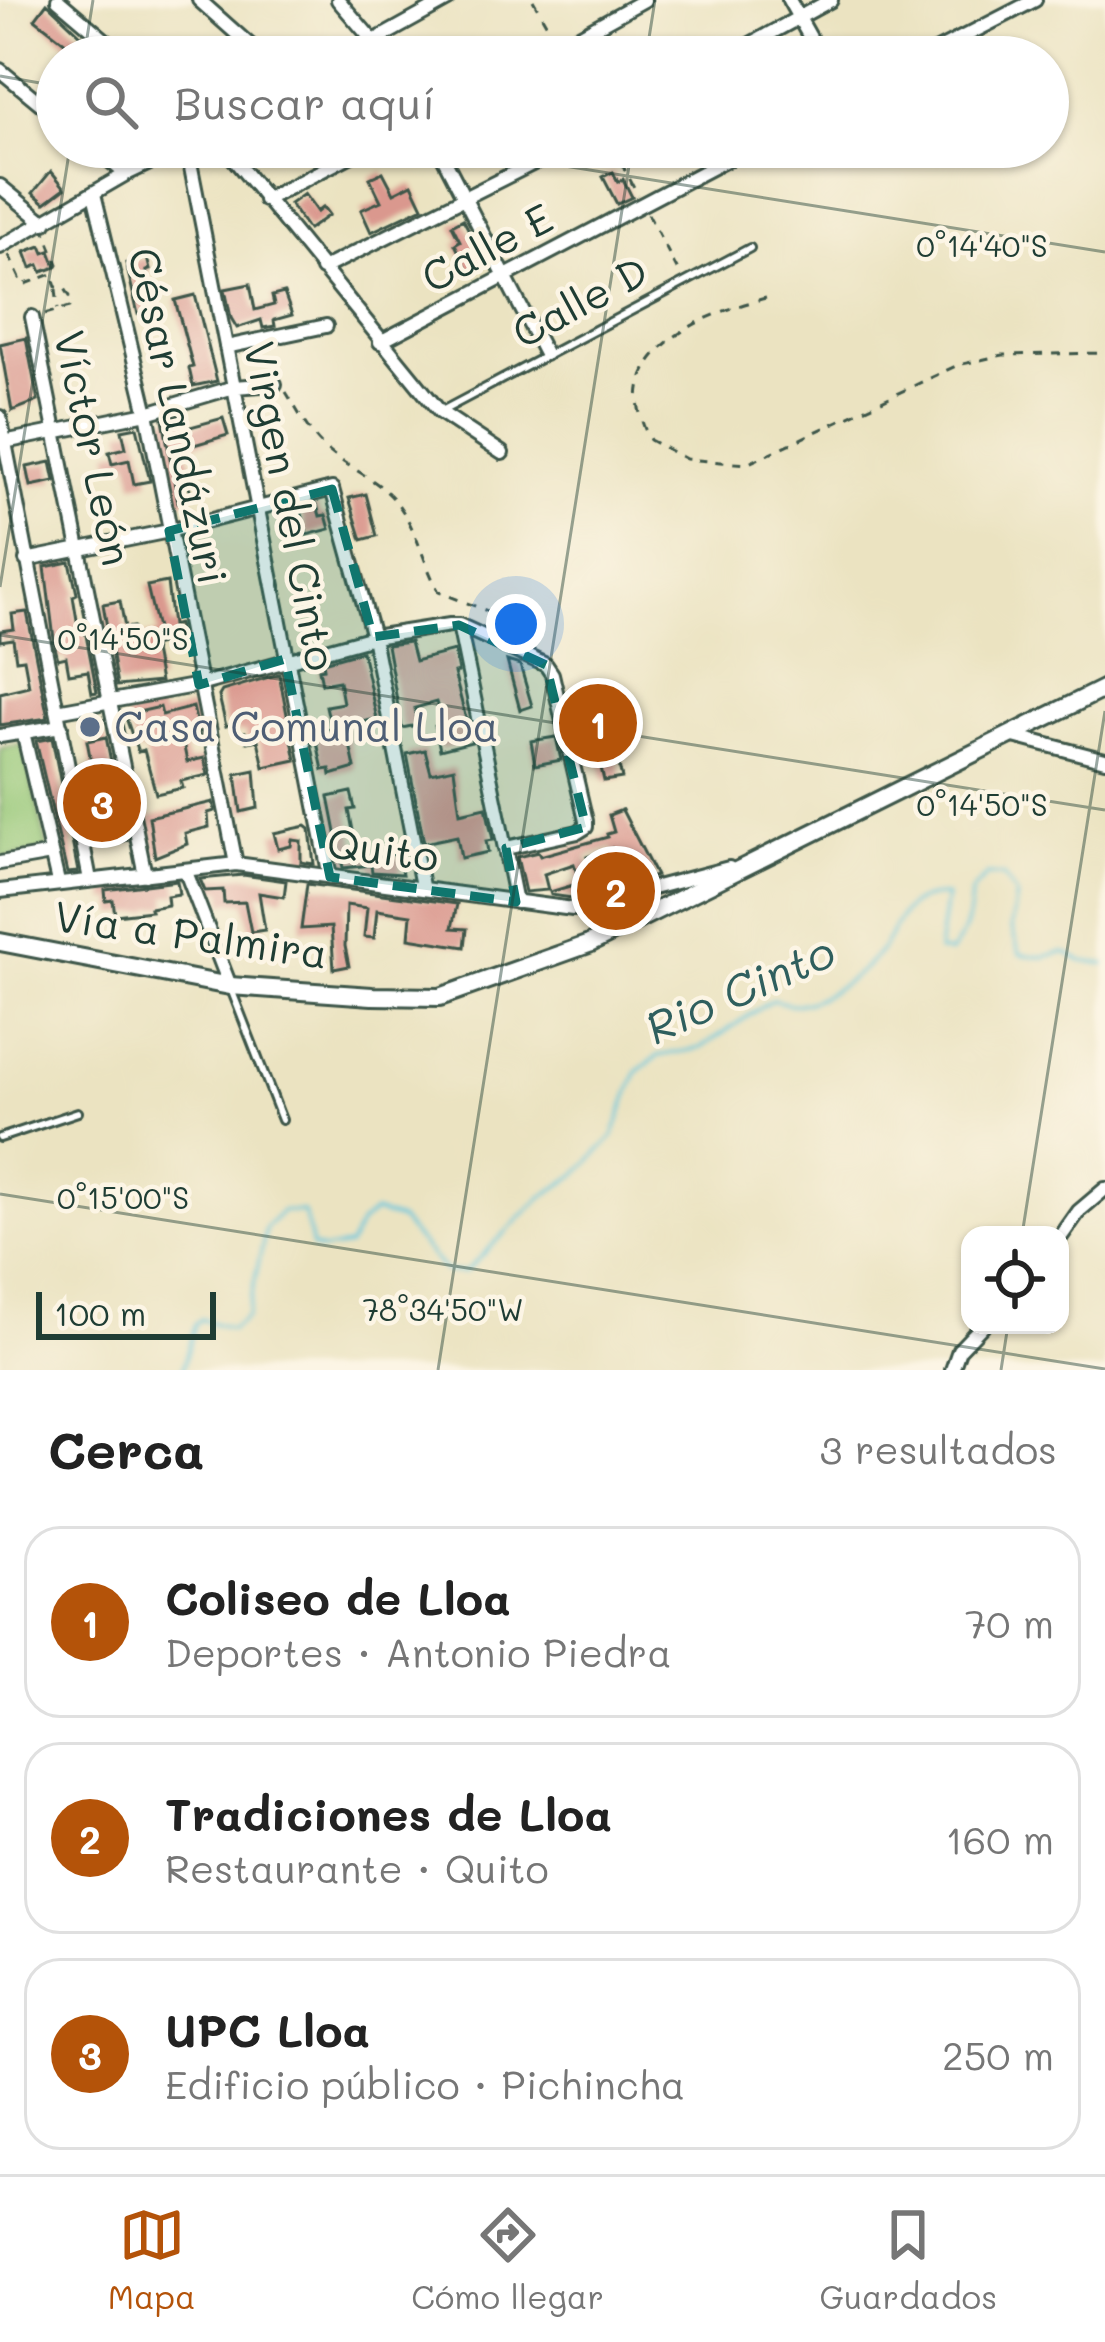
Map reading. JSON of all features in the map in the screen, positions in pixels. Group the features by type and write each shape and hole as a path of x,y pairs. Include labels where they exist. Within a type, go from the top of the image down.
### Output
{"street":[{"path":"58,0 100,36"},
{"path":"199,0 239,36"},
{"path":"338,0 373,36"},
{"path":"384,36 448,0"},
{"path":"580,36 644,0"},
{"path":"789,0 809,36"},
{"path":"764,36 831,0"},
{"path":"965,36 1035,0"},
{"path":"0,70 36,100"},
{"path":"119,168 126,174"},
{"path":"2,246 139,168"},
{"name":"Virgen del Cinto","path":"189,168 330,878"},
{"path":"240,168 440,412 502,453"},
{"path":"265,200 327,168"},
{"path":"449,168 545,354"},
{"path":"322,269 524,168"},
{"name":"Calle E","path":"380,342 712,168"},
{"path":"0,186 43,224"},
{"name":"César Landázuri","path":"94,194 147,412 236,864"},
{"name":"Víctor León","path":"32,317 145,875"},
{"path":"226,347 326,326"},
{"path":"4,442 147,412 234,387 275,384"},
{"path":"0,417 4,466 90,880"},
{"path":"26,560 169,531 325,489 337,496 373,638 422,886"},
{"path":"58,711 200,685 373,638 459,626 546,665 552,674 586,821 578,832 506,848"},
{"path":"459,626 516,902"},
{"name":"Vía a Palmira","path":"0,942 230,986 440,997 590,944 1105,688"},
{"path":"0,736 61,726"},
{"path":"23,731 58,882"},
{"path":"1010,735 1105,760"},
{"path":"0,863 52,854"},
{"name":"Quito","path":"0,891 236,864 573,909 753,862"},
{"path":"186,872 230,986"},
{"path":"1068,1226 1105,1189"},
{"path":"952,1370 959,1350 974,1334"}],"lane":[{"name":"Calle D","path":"440,412 750,248"},
{"path":"230,986 282,1120"},
{"path":"0,1138 78,1112"}],"path":[{"path":"532,0 553,36"},
{"path":"43,224 57,259 52,274 58,311"},
{"path":"2,246 23,292"},
{"path":"23,285 52,274"},
{"path":"32,317 70,307 64,287 56,287"},
{"path":"766,298 696,322 654,352 638,404 650,440 686,459 747,464 958,364 1003,355 1105,353"},
{"path":"275,384 286,392 309,431 327,450 365,473 397,502 439,592 495,614"}],"highlighted area":[{"path":"332,489 373,637 459,625 546,665 586,827 506,848 516,902 330,877 285,659 199,685 169,531"}],"green space":[{"path":"23,744 49,852 0,859 0,748"}],"building":[{"path":"47,3 82,36 57,36 35,19"},
{"path":"51,171 65,188 45,203 33,193"},
{"path":"383,172 394,193 412,184 423,207 371,232 361,210 381,201 370,178"},
{"path":"613,172 618,182 623,179 632,197 617,204 603,177"},
{"path":"304,194 317,212 323,207 329,215 308,230 290,204"},
{"path":"463,219 486,263 468,271 452,225"},
{"path":"41,246 44,253 50,251 56,267 42,272 39,265 31,268 25,252"},
{"path":"147,258 157,308 138,314 126,263"},
{"path":"250,284 255,310 274,305 272,296 284,293 292,315 274,320 275,326 263,328 261,320 237,328 225,289"},
{"path":"195,295 217,381 193,386 189,368 193,367 175,300"},
{"path":"26,338 38,401 12,411 0,344"},
{"path":"184,414 187,428 223,418 228,435 187,447 194,474 187,477 192,499 178,502 163,419"},
{"path":"137,427 150,481 134,484 129,460 112,464 109,452 126,448 122,430"},
{"path":"51,462 55,481 31,486 27,467"},
{"path":"366,494 377,536 362,540 349,498"},
{"path":"317,505 330,529 307,535 301,509"},
{"path":"70,562 78,626 84,625 97,692 92,693 88,671 69,674 66,657 58,659 55,647 45,567"},
{"path":"167,582 172,626 178,624 181,639 153,646 160,682 117,686 103,604 120,601 125,628 133,627 135,638 158,633 147,586"},
{"path":"27,612 48,718 0,725 0,693 29,686 24,659 16,660 13,639 0,641 0,631 14,629 12,614"},
{"path":"410,642 415,661 454,651 458,672 454,673 472,742 440,750 435,726 443,724 436,702 415,708 417,725 402,728 387,645"},
{"path":"362,651 377,719 346,725 355,768 331,775 330,769 323,770 315,732 331,728 326,706 343,703 339,681 322,684 319,669 324,668 323,662"},
{"path":"507,661 520,665 532,706 520,710"},
{"path":"279,674 296,760 264,767 258,740 247,742 245,732 238,733 232,724 226,726 219,696 222,691"},
{"path":"603,701 622,778 604,781 599,759 585,761 574,707"},
{"path":"160,707 162,715 193,707 200,738 183,742 187,762 204,758 208,775 181,781 183,788 156,794 144,750 138,752 125,715"},
{"path":"106,737 127,840 120,842 112,811 93,814 88,788 96,787 87,741"},
{"path":"556,737 561,760 535,765 531,741"},
{"path":"52,738 78,872 67,873 36,741"},
{"path":"425,750 431,773 454,768 460,813 486,807 493,840 486,841 488,852 461,858 457,836 424,843 407,754"},
{"path":"255,770 258,808 241,812 236,774"},
{"path":"351,792 355,809 349,810 356,846 365,845 367,857 398,854 402,874 372,872 371,865 343,868 329,797"},
{"path":"213,802 209,827 185,833 187,844 155,857 149,817"},
{"path":"622,810 656,876 572,898 551,895 580,883 574,864 544,874 548,890 525,892 517,857 538,852 540,856 608,837 614,832 609,815","holes":["612,848 620,867 614,870 616,875 595,881 587,857"]},
{"path":"306,826 314,864 301,862 301,841 292,840 291,846 278,849 274,833"},
{"path":"243,875 286,881 284,897 259,893 265,930 251,932 245,902 224,903 223,890 205,891 200,879"},
{"path":"177,881 179,894 167,896 168,905 151,911 115,915 113,900 106,901 105,890"},
{"path":"307,884 457,904 452,928 467,929 465,947 409,938 411,915 377,910 374,938 364,937 367,908 346,905 349,966 334,969 331,927 301,929"}],"waterway":[{"name":"Rio Cinto","path":"182,1370 195,1324 201,1319 231,1329 247,1317 266,1228 282,1211 304,1212 312,1247 322,1250 349,1246 361,1223 374,1212 400,1220 446,1272 465,1272 613,1137 637,1072 658,1056 701,1048 772,1000 797,1004 832,991 872,960 903,913 918,900 946,896 938,951 950,953 966,925 971,892 987,875 1003,876 1016,895 1011,927 1020,954 1043,957 1064,952 1105,964"}],"place":[{"name":"Coliseo de Lloa","path":"598,723"},
{"name":"Casa Comunal Lloa","path":"90,727"},
{"name":"UPC Lloa","path":"102,803"},
{"name":"Tradiciones de Lloa","path":"616,891"}]}
